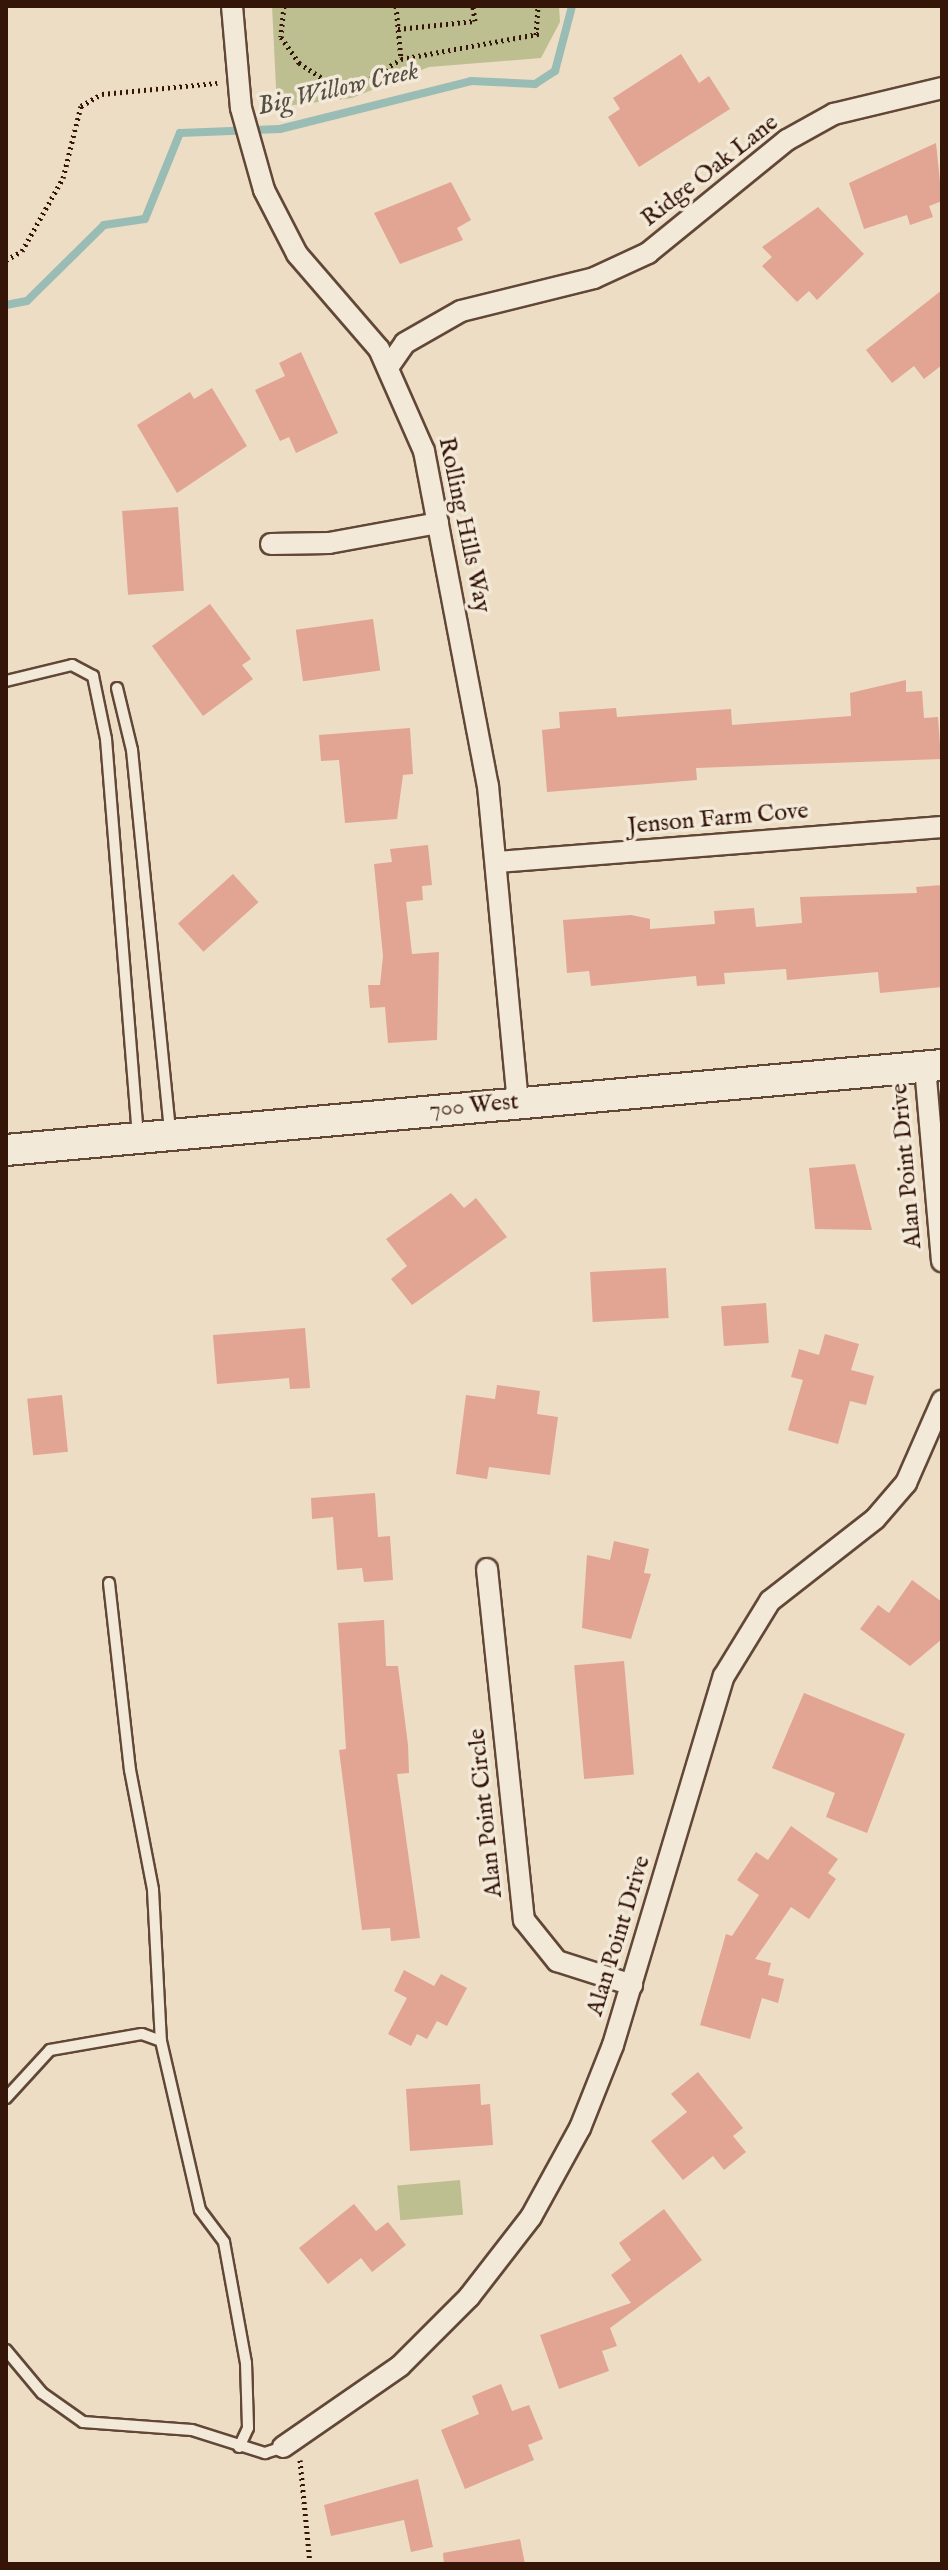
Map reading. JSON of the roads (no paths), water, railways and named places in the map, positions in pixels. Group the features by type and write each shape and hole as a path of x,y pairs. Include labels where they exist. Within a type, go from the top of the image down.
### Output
{"street":[{"name":"Rolling Hills Way","path":"232,6 241,108 264,190 287,238 389,366 417,426 438,523 498,862 518,1102"},
{"name":"Ridge Oak Lane","path":"389,366 405,343 461,311 594,278 648,253 787,140 834,114 942,88"},
{"path":"271,544 329,543 438,523"},
{"name":"Jenson Farm Cove","path":"498,862 942,827"},
{"name":"700 West","path":"6,1150 933,1066"},
{"name":"Alan Point Drive","path":"933,1066 942,1261"},
{"name":"Alan Point Drive","path":"291,2453 400,2366 509,2247 580,2128 632,1985 724,1676 770,1601 875,1519 906,1483 942,1401"},
{"name":"Alan Point Circle","path":"487,1569 524,1920 557,1961 632,1985"}],"lane":[{"path":"6,681 72,665 93,676 106,739 139,1137"},
{"path":"117,688 132,750 170,1133"},
{"path":"109,1583 130,1770 153,1890 161,2041 200,2210 224,2242 246,2363 248,2428 239,2447"},
{"path":"6,2098 50,2050 142,2034 161,2041"},
{"path":"6,2350 42,2393 83,2422 192,2430 239,2447 265,2453 291,2453"}],"waterway":[{"name":"Big Willow Creek","path":"6,305 27,301 104,225 145,219 180,133 280,129 471,81 535,84 555,71 572,6"}]}
